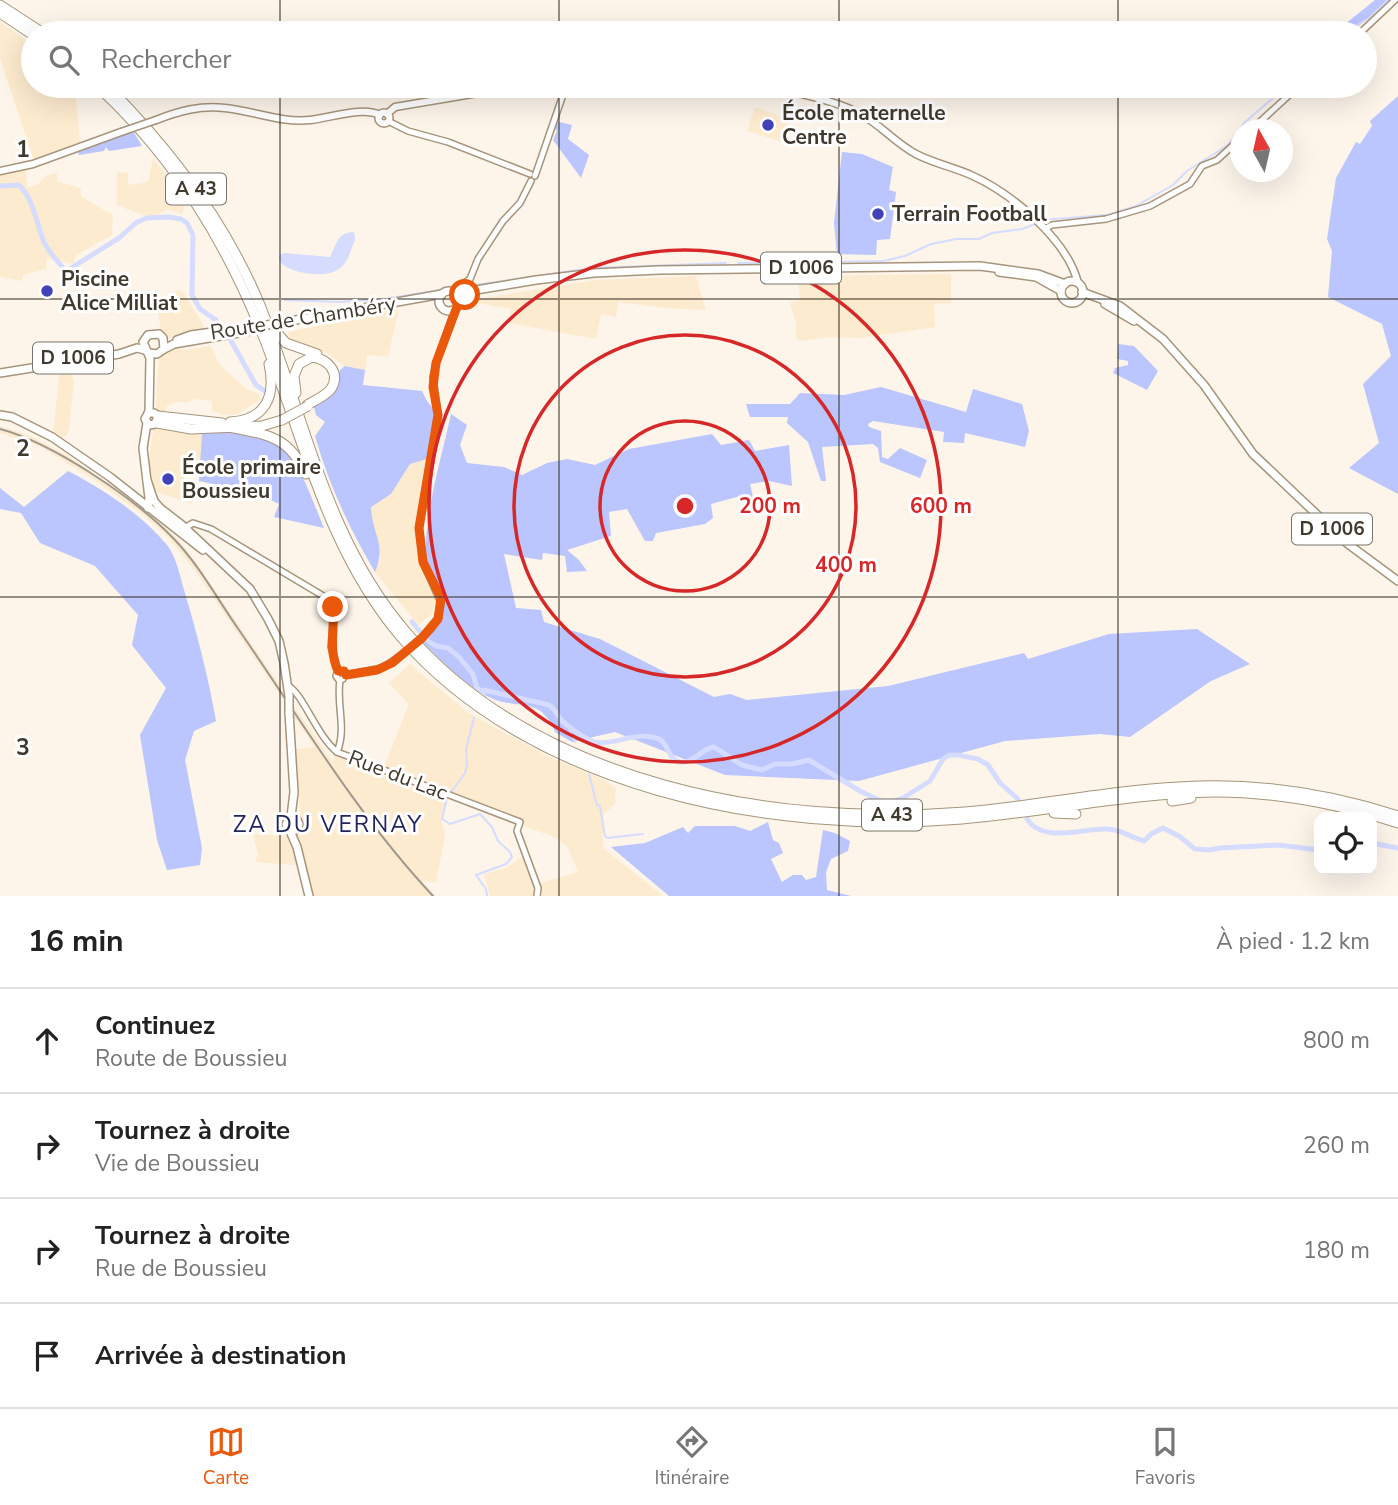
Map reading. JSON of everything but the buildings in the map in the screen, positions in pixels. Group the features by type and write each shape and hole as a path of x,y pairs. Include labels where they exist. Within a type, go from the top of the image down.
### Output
{"highway":[{"path":"0,5 25,21"},
{"path":"0,13 21,27"},
{"name":"A 43","path":"108,98 161,153 206,217 240,280 285,397 300,405"},
{"name":"A 43","path":"118,98 166,149 213,214 240,263 300,405 324,507 348,558 370,595 418,656 472,703 507,727 542,746 587,765 649,786 711,802 820,819 875,822 966,819 1151,796 1214,792 1255,793 1326,803 1398,823"},
{"path":"261,308 273,330 283,341 321,355 332,363 335,369 337,381 332,390 300,405"},
{"path":"225,425 253,417 264,407 270,394 271,376 263,334"},
{"path":"153,419 191,429 259,425 281,419 300,405 330,390 334,379 332,367 327,362 315,357 303,360 295,370 294,385 300,405"},
{"name":"A 43","path":"300,405 304,431 335,516 352,552 376,592 421,650 475,697 510,720 545,740 626,772 714,796 806,811 872,815 945,813 1177,787 1254,786 1317,794 1398,816"},
{"path":"225,425 266,435 289,446 324,507"},
{"path":"1172,802 1204,796 1255,793"},
{"path":"999,801 1094,796"},
{"path":"806,811 915,807"},
{"path":"966,819 1076,814"}],"main road":[{"path":"0,171 33,164 187,109 225,108 295,120 367,111 385,116 395,107 447,98"},
{"path":"822,98 859,113 916,154 970,174 997,189 1046,228 1072,271 1063,299 1072,303 1081,296 1068,285"},
{"name":"D 1006","path":"456,301 498,286 594,274 682,270 980,266 1038,274 1068,285"},
{"name":"D 1006","path":"456,301 471,295 536,284 639,274 980,270 1068,285"},
{"name":"Route de Chambéry","path":"0,371 115,350 138,344 148,335 155,333 175,340 191,335 279,325 441,298 448,292 456,301"},
{"name":"D 1006","path":"1081,296 1098,301 1149,331 1180,362 1224,414 1253,454 1348,544 1398,581"},
{"path":"441,298 441,307 447,311 456,301"},
{"name":"Route de Chambéry","path":"0,371 119,354 137,348 154,352 174,344 249,329"},
{"path":"163,338 154,352 153,419 145,466 147,480 154,501 250,589 268,618 282,651 288,685 295,792 294,818 286,824 293,831 309,896"},
{"path":"144,340 154,352"},
{"path":"0,415 52,437 186,531"},
{"path":"146,505 147,480"}],"street":[{"path":"1374,21 1395,0"},
{"path":"337,751 342,733 338,695 340,680 346,675 382,668 403,654 438,619 442,603 423,562 419,528 438,415 433,377 436,361 459,286 469,281 503,220 520,203 562,98"},
{"path":"1263,119 1286,98"},
{"path":"385,116 408,131 448,142 530,177"},
{"path":"1046,228 1106,219 1150,206 1190,184 1202,166 1217,160 1230,149"},
{"path":"469,281 472,287 498,286"},
{"path":"186,531 193,523 201,525 330,600 334,613 331,647 338,671 336,677 340,680"},
{"path":"338,671 344,671 346,675"},
{"name":"Rue du Lac","path":"288,685 295,689 317,729 337,751 520,822 517,833 538,888 537,896"},
{"path":"288,695 300,699"}],"shaded area":[{"path":"1375,0 1392,0 1365,21 1349,21"},
{"path":"0,22 21,37 21,98 76,98 80,142 33,158 0,58"},
{"path":"1398,96 1398,494 1349,468 1379,443 1363,384 1391,356 1382,324 1328,297 1332,251 1327,239 1336,178 1356,142 1360,144 1372,126 1370,121"},
{"name":"École maternelle Centre","path":"755,107 788,119 782,142 747,131"},
{"path":"559,122 572,125 568,139 589,155 581,178 553,140"},
{"path":"133,131 142,146 109,151 106,147 104,151 79,155 78,152"},
{"path":"842,152 862,154 893,167 889,190 896,192 890,239 877,240 876,255 837,254 834,223"},
{"path":"153,158 184,198 183,214 167,209 154,217 148,217 117,205 117,172 128,173 128,185 148,182"},
{"path":"26,170 27,187 37,185 47,175 57,173 57,181 80,188 82,197 113,215 112,235 76,255 73,264 46,258 46,269 23,275 23,281 0,277 0,174"},
{"path":"354,232 354,241 347,260 331,273 298,271 279,261 279,255 284,253 330,257 341,236"},
{"path":"951,274 951,303 934,304 935,327 859,338 830,337 800,341 796,338 796,323 790,303 800,300 798,276"},
{"path":"696,276 706,310 618,302 616,317 601,314 596,339 509,323 511,309 465,301 596,280"},
{"path":"182,290 206,330 170,338 161,334 158,310 176,291"},
{"path":"399,309 388,357 367,355 365,370 345,366 327,353 291,342 288,332"},
{"path":"1118,344 1134,346 1158,371 1147,390 1113,373 1115,368 1128,365 1128,361 1117,359"},
{"path":"211,346 219,364 246,389 259,394 261,399 238,414 223,415 212,411 212,401 195,399 167,406 162,427 178,432 202,433 201,471 185,470 183,487 194,489 192,504 154,491 149,462 158,365 160,358 170,347 186,350"},
{"path":"60,366 71,373 74,381 69,429 66,436 61,438 53,435"},
{"path":"345,366 365,370 363,385 422,391 436,412 430,458 410,464 391,494 371,507 380,554 375,572 340,506 315,436 325,422 316,415 314,407 332,391 340,370"},
{"path":"881,387 966,412 973,389 1022,404 1029,431 1025,447 965,433 964,443 943,442 944,432 873,421 868,424 869,427 881,431 882,457 888,459 900,448 927,460 920,478 880,462 878,448 873,444 822,447 826,481 821,481 808,442 787,423 788,417 750,417 746,404 790,404 800,393 844,395"},
{"path":"451,414 467,425 460,445 467,463 504,467 522,475 547,463 567,459 595,465 629,449 712,434 721,445 749,440 755,451 789,445 792,486 769,481 750,484 755,506 751,509 744,495 711,504 713,518 705,524 656,533 653,541 645,541 627,509 609,512 611,536 567,550 587,571 567,572 565,556 543,553 542,560 504,554 516,608 541,610 544,622 600,639 714,697 730,694 747,700 888,686 1024,653 1028,659 1109,634 1197,629 1250,664 1211,681 1130,737 1100,734 1005,741 859,781 725,775 615,732 572,742 555,732 549,720 535,708 491,698 473,687 422,641 437,626 442,612 441,595 427,562 426,540 431,504"},
{"path":"0,426 31,436 68,456 149,513 177,538 285,693 286,704 193,568 167,536 142,514 93,479 39,446 0,433"},
{"path":"224,431 262,437 282,445 300,471 324,528 274,517 279,504 258,494 199,481 202,433"},
{"path":"430,458 417,532 419,558 435,596 435,604 432,614 418,625 375,572 381,557 371,507 391,494 410,464"},
{"path":"68,471 108,494 145,523 167,545 177,566 202,655 216,721 194,731 185,760 202,848 200,865 167,870 157,840 140,735 166,688 132,645 138,615 95,566 40,543 21,513 0,509 0,488 24,507"},
{"path":"410,664 467,712 545,755 604,780 616,788 615,804 603,815 603,848 663,896 490,896 484,874 506,868 526,854 538,884 578,872 567,846 552,836 517,824 449,791 441,820 445,835 436,882 422,881 436,896 313,896 304,866 255,862 258,855 253,834 287,836 300,816 296,749 314,747 293,715 291,702 333,762 335,753 382,772 409,704 389,683"},
{"path":"768,822 773,840 779,843 783,853 771,859 782,882 793,875 802,875 806,880 816,877 823,830 850,841 848,851 831,859 826,872 827,890 851,896 669,896 611,847 645,843 683,827 688,833 695,826 735,826 750,831"}],"waterway":[{"path":"1364,21 1388,0"},
{"path":"1042,220 1107,215 1136,206 1173,185 1187,171 1228,145 1244,123 1273,98"},
{"path":"0,186 19,185 24,191 46,246 64,269 68,270 119,238 137,222 147,218 181,219 187,223 193,235 192,295 200,309 216,320 221,328"},
{"path":"738,263 884,261 905,256 931,244 956,239 979,239 992,233 1022,229 1035,224"},
{"path":"475,285 592,268 726,263"},
{"path":"285,300 339,302 384,299 440,290"},
{"path":"230,339 256,385 272,396"},
{"path":"412,622 428,641 448,648 459,657 473,674 477,688 481,691 549,705 568,726 596,742 641,736 659,739 673,758 680,762 689,761 714,747 742,765 762,770 775,764 809,760 860,791 881,801 891,802 903,798 930,781 943,759 949,755 958,755 978,759 988,765 1000,783 1018,799"},
{"path":"484,690 485,696"},
{"path":"474,718 466,749 465,773 447,798 442,819 450,824 480,814 492,827 498,841 510,852 512,857 506,864 476,875 486,889 487,896"},
{"path":"566,723 575,742"},
{"path":"589,774 597,805 600,806 605,836 607,838 643,834"},
{"path":"1027,819 1034,827 1053,833 1112,829 1144,841 1163,828 1195,849 1278,845 1314,849"},
{"path":"1377,844 1398,848"}],"railway":[{"path":"0,429 44,446 93,474 158,523 174,539 200,571 355,800 433,896"}],"place":[{"name":"École maternelle Centre","path":"768,125"},
{"name":"Terrain Football","path":"878,214"},
{"name":"Piscine Alice Milliat","path":"47,291"},
{"name":"École primaire Boussieu","path":"168,479"}],"district":[{"name":"ZA DU VERNAY","path":"328,824"}],"route":[{"path":"333,607 333,660 338,671 344,671 346,675 377,670 392,663 422,638 438,619 441,598 423,562 419,528 438,415 433,377 454,309 459,301 458,296 465,295"}]}
